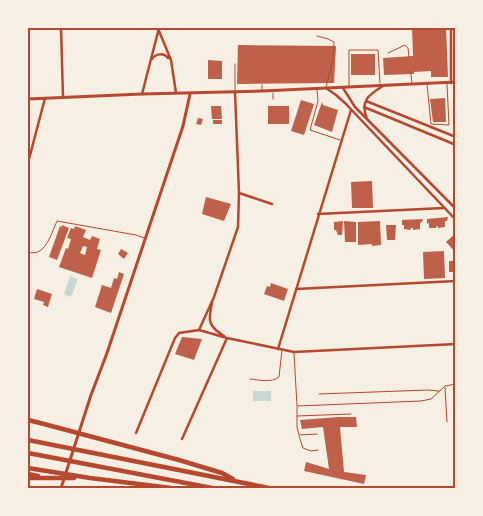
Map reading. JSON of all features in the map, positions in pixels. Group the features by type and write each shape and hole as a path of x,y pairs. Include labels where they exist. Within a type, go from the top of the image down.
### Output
{"highway":[{"path":"28,419 202,467 222,473 238,482"},
{"path":"28,440 269,488"},
{"path":"28,453 212,488"},
{"path":"28,468 172,488"},
{"path":"28,474 54,478"},
{"path":"28,478 90,478"}],"main road":[{"path":"28,99 142,94 262,92 451,83"},
{"path":"61,488 183,126 190,94"}],"street":[{"path":"61,28 63,98"},
{"path":"451,28 451,83"},
{"path":"142,94 158,29"},
{"path":"158,29 171,60 176,94"},
{"path":"151,60 153,57 161,54 171,60"},
{"path":"368,120 364,107 366,101 372,93 382,86"},
{"path":"343,87 355,107 456,209"},
{"path":"326,88 351,110 456,220"},
{"path":"199,330 214,297 238,227 239,193 235,92"},
{"path":"28,163 45,98"},
{"path":"366,101 456,137"},
{"path":"364,107 456,145"},
{"path":"278,349 351,110"},
{"path":"239,193 272,204"},
{"path":"318,214 444,208 450,203"},
{"path":"296,288 456,281"},
{"path":"214,297 209,320 213,328 227,338"},
{"path":"136,433 175,338 179,333 199,330 294,352 456,344"},
{"path":"182,439 227,338"}],"lane":[{"path":"317,36 334,42 326,88"},
{"path":"388,53 405,45 408,48 410,57"},
{"path":"349,87 349,50 378,50 382,86"},
{"path":"235,64 235,92"},
{"path":"411,74 412,84"},
{"path":"427,83 431,124 449,125 451,83"},
{"path":"262,85 262,92"},
{"path":"318,89 318,101 310,130 341,140"},
{"path":"273,91 273,100"},
{"path":"28,252 32,254 40,252 44,248 57,221 145,238"},
{"path":"250,380 276,380 280,377 282,350"},
{"path":"294,352 297,427 303,448 311,451 318,450"},
{"path":"297,406 421,401 431,399 445,386 456,384"},
{"path":"445,386 448,422"},
{"path":"319,394 428,390 439,392"},
{"path":"297,416 351,414"},
{"path":"299,435 317,434"}],"shaded area":[{"path":"70,276 78,279 71,297 64,294"},
{"path":"253,391 271,391 271,401 253,401"}],"building":[{"path":"412,28 446,28 448,77 431,77 431,71 414,72 414,74 384,75 383,58 413,56"},
{"path":"238,45 336,46 334,83 237,84"},
{"path":"351,54 375,54 375,75 351,75"},
{"path":"208,60 222,61 222,79 208,79"},
{"path":"445,98 446,122 433,122 430,99"},
{"path":"301,100 314,104 304,135 291,131"},
{"path":"322,102 323,105 338,110 332,132 314,125"},
{"path":"211,106 221,106 222,119 212,119"},
{"path":"268,106 289,106 289,124 268,124"},
{"path":"198,118 203,119 201,125 196,124"},
{"path":"213,120 222,120 222,124 213,124"},
{"path":"372,181 373,208 352,208 351,182"},
{"path":"206,197 231,204 224,221 202,214"},
{"path":"448,217 447,221 445,221 445,227 429,228 429,223 427,224 427,219"},
{"path":"423,219 420,223 420,229 404,229 404,225 402,225 402,220"},
{"path":"343,221 342,235 338,235 336,230 334,230 334,222"},
{"path":"344,221 356,222 356,242 345,242"},
{"path":"380,221 381,245 358,245 358,222"},
{"path":"62,225 69,228 57,260 49,257"},
{"path":"386,225 396,225 395,240 387,240"},
{"path":"75,226 86,230 83,237 90,240 92,236 100,239 97,249 101,250 92,278 59,267 71,239 67,238 71,228 74,229","holes":["83,246 87,247 85,255 80,253"]},
{"path":"456,233 456,253 446,242"},
{"path":"121,249 128,253 124,259 118,254"},
{"path":"444,251 445,278 424,279 423,252"},
{"path":"449,261 456,261 456,272 449,272"},
{"path":"119,272 124,274 111,313 95,307 102,285 111,288 114,278 117,279"},
{"path":"271,283 288,289 284,301 264,294 267,286 270,287"},
{"path":"37,289 52,294 48,307 43,305 44,302 34,299"},
{"path":"182,337 202,339 194,360 175,354"},
{"path":"356,417 357,427 340,427 344,472 366,475 364,484 304,471 306,462 329,469 323,427 302,429 300,420"}]}
